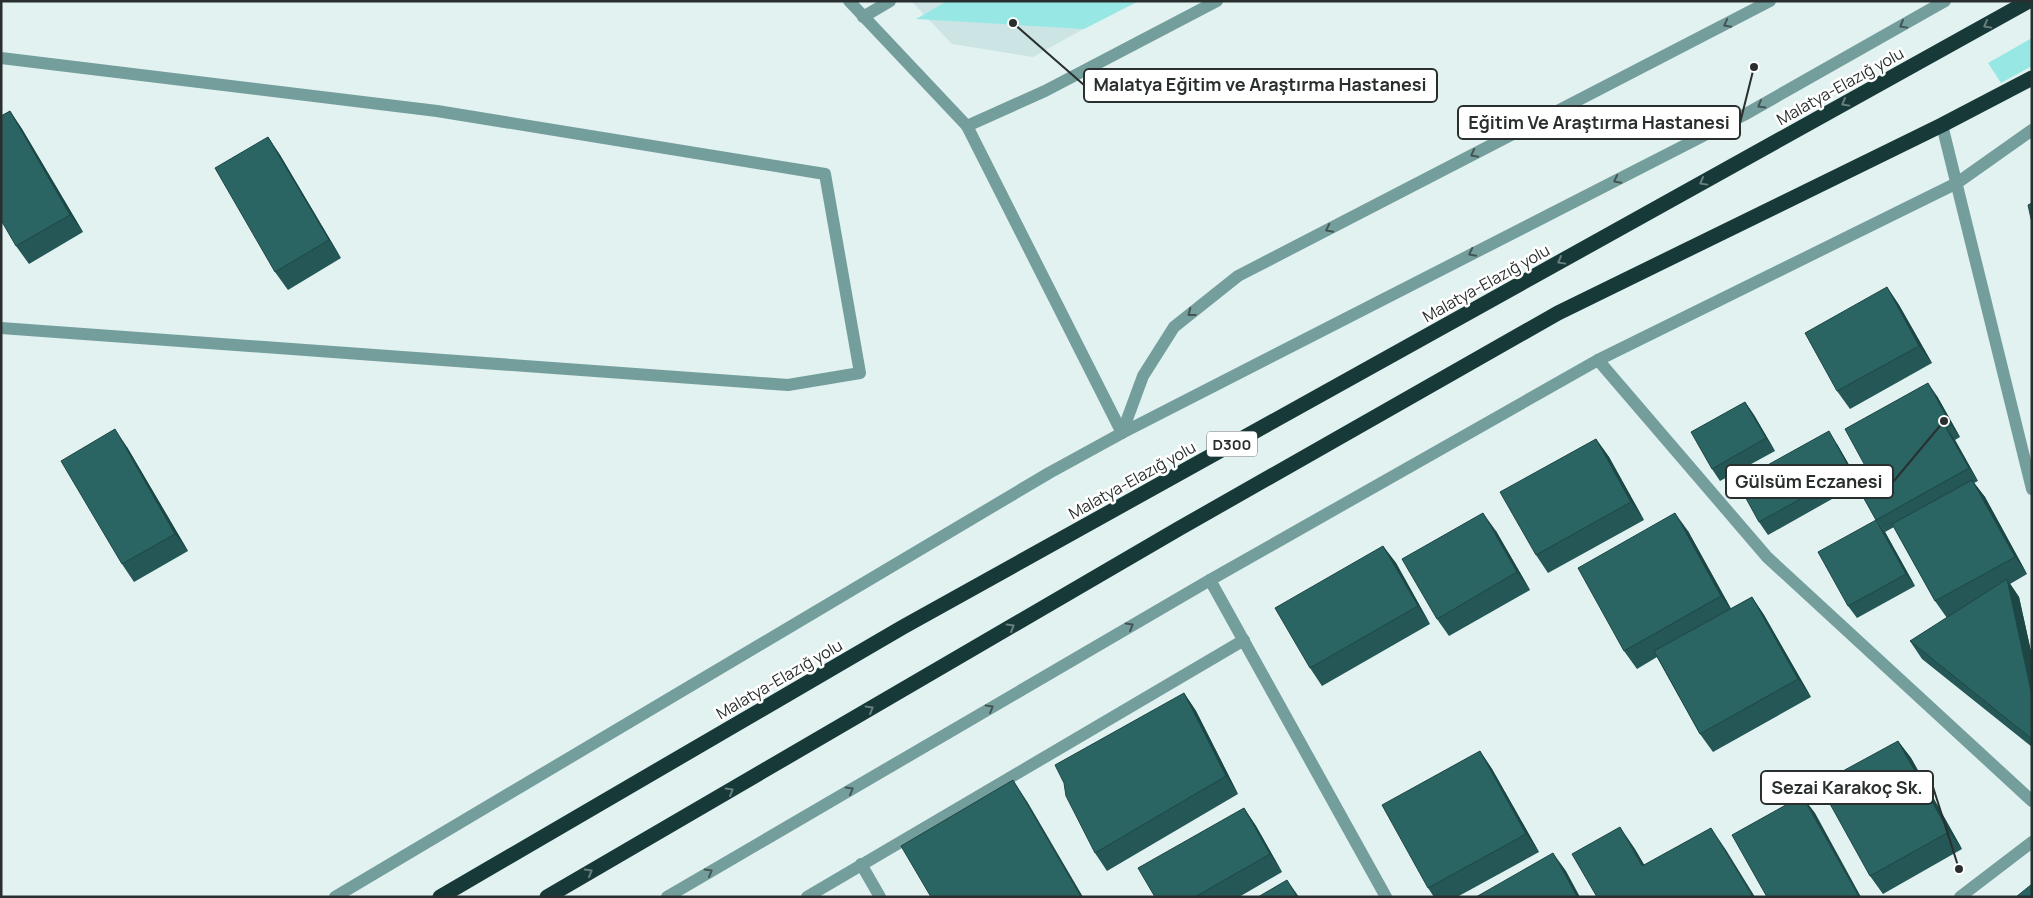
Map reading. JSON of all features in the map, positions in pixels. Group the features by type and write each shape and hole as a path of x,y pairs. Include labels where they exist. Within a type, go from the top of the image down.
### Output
{"highway":[{"name":"Malatya-Elazığ yolu","path":"440,897 912,622 2030,1"},
{"name":"D300","path":"547,897 1180,528 1558,313 1942,125 2032,78"}],"street":[{"path":"848,1 967,126 1122,432"},
{"path":"863,18 890,1"},
{"path":"967,126 1045,91 1217,1"},
{"path":"1122,432 1143,376 1174,327 1238,276 1770,1"},
{"path":"335,897 1040,478 1122,432 1744,115 1946,1"},
{"path":"1,58 437,111 825,174 860,373 788,385 1,328"},
{"path":"1942,125 2032,489"},
{"path":"667,897 1210,580 1598,360 1957,183 2032,130"},
{"path":"1598,360 1767,557 2032,801"},
{"path":"1210,580 1386,897"},
{"path":"807,897 1244,640"},
{"path":"1960,897 2032,842"},
{"path":"861,864 880,897"}],"shaded area":[{"path":"911,1 1134,1 1033,57 952,44"},
{"path":"947,1 1139,1 1084,29 916,19"},
{"path":"2032,38 2032,66 2001,83 1988,63"}],"building":[{"path":"10,111 70,215 16,246 1,220 1,116"},
{"path":"268,137 329,240 275,272 215,168"},
{"path":"2032,203 2032,223 2028,205"},
{"path":"1887,287 1919,346 1837,391 1805,333"},
{"path":"1928,383 1951,425 1946,428 1969,468 1876,520 1853,479 1868,471 1845,429"},
{"path":"1745,402 1766,438 1712,469 1691,432"},
{"path":"115,429 175,534 122,564 61,461"},
{"path":"1829,431 1851,471 1759,522 1737,482"},
{"path":"1596,439 1631,502 1536,555 1500,492"},
{"path":"1972,480 2015,557 1935,601 1892,524"},
{"path":"1483,513 1517,572 1437,619 1402,559"},
{"path":"1675,513 1721,596 1624,651 1578,568"},
{"path":"1876,520 1906,574 1848,606 1818,552"},
{"path":"1383,546 1418,606 1310,668 1275,608"},
{"path":"2007,579 2032,696 2032,739 1910,641"},
{"path":"1752,597 1798,679 1700,734 1654,651"},
{"path":"1184,693 1226,776 1095,853 1066,796 1064,783 1055,765"},
{"path":"1898,741 1949,832 1870,876 1819,784"},
{"path":"1480,751 1526,834 1428,888 1382,805"},
{"path":"1013,780 1081,897 931,897 901,846"},
{"path":"1802,796 1859,897 1767,897 1732,835"},
{"path":"1244,808 1270,854 1195,897 1155,897 1138,868"},
{"path":"1620,827 1642,866 1711,828 1753,897 1597,897 1572,854"},
{"path":"1553,853 1577,897 1476,897"},
{"path":"1287,880 1297,897 1258,897"},
{"path":"2032,884 2032,897 2016,897"}],"place":[{"name":"Malatya Eğitim ve Araştırma Hastanesi","path":"1013,23"},
{"name":"Eğitim Ve Araştırma Hastanesi","path":"1754,67"},
{"name":"Gülsüm Eczanesi","path":"1944,421"},
{"name":"Sezai Karakoç Sk.","path":"1959,869"}]}
